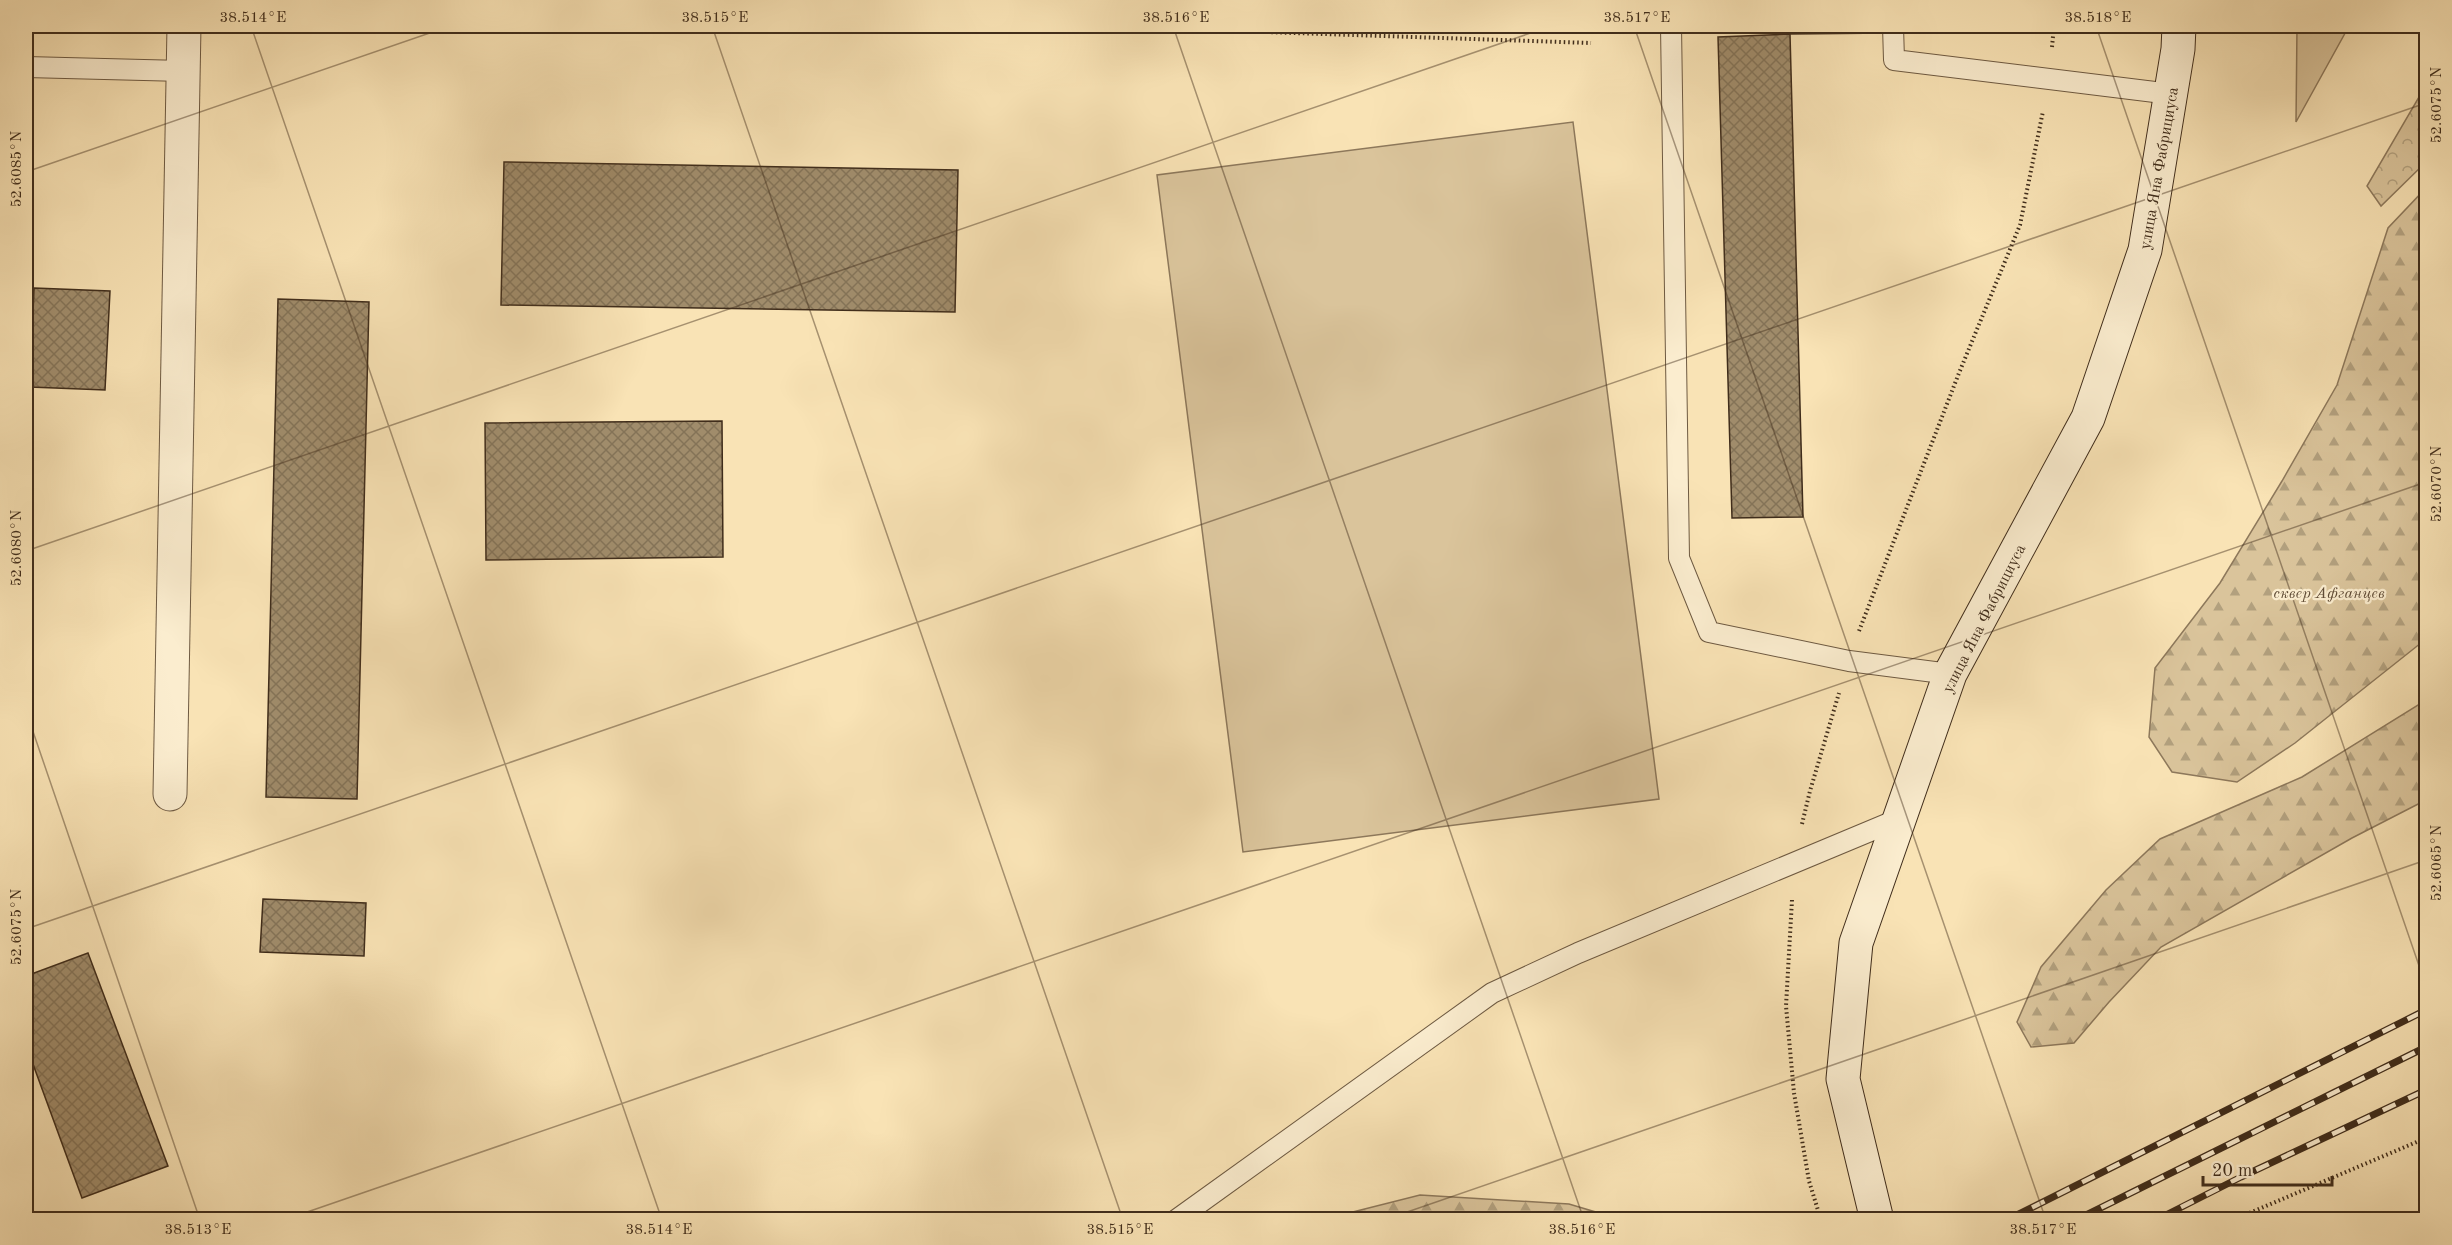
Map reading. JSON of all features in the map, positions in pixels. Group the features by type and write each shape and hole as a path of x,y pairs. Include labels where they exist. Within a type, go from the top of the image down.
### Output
{"main road":[{"path":"170,794 184,26"},
{"name":"улица Яна Фабрициуса","path":"1877,1220 1843,1079 1856,943 1950,674 2088,418 2145,250 2178,49 2179,26"}],"lane":[{"path":"1671,26 1679,558 1708,632 1849,661 1950,674"},
{"path":"1893,26 1894,60 2171,94"},
{"path":"26,67 183,70"},
{"path":"1176,1220 1492,993 1578,954 1899,819"}],"path":[{"path":"1087,26 1592,42"},
{"path":"1821,1220 1809,1181 1794,1094 1786,1006 1794,862 1809,791 1849,661 1878,578 2020,225 2049,79 2054,26"},
{"path":"2233,1220 2427,1138"}],"green space":[{"path":"2297,26 2349,26 2296,122"},
{"path":"2426,85 2426,162 2381,206 2367,186"},
{"path":"1573,122 1659,799 1243,852 1157,175"},
{"name":"сквер Афганцев","path":"2426,188 2426,639 2295,743 2237,782 2172,772 2149,737 2155,668 2220,583 2337,385 2388,228"},
{"path":"2426,700 2426,800 2352,838 2161,947 2074,1043 2031,1047 2017,1022 2041,967 2106,890 2160,839 2302,777"},
{"path":"1420,1195 1569,1204 1609,1216 1611,1219 1325,1219"}],"building":[{"path":"26,26 119,26 119,33 26,32"},
{"path":"1790,26 1889,26 1889,33 1790,34"},
{"path":"1790,34 1803,517 1732,518 1718,37"},
{"path":"504,162 958,170 955,312 501,305"},
{"path":"34,288 110,291 105,390 30,387"},
{"path":"278,299 369,302 357,799 266,797"},
{"path":"722,421 723,557 486,560 485,423"},
{"path":"263,899 366,903 364,956 260,952"},
{"path":"88,953 168,1166 82,1198 26,1045 26,976"}],"railway":[{"path":"2007,1220 2426,1010"},
{"path":"2076,1220 2426,1047"},
{"path":"2156,1220 2241,1177 2426,1090"}]}
